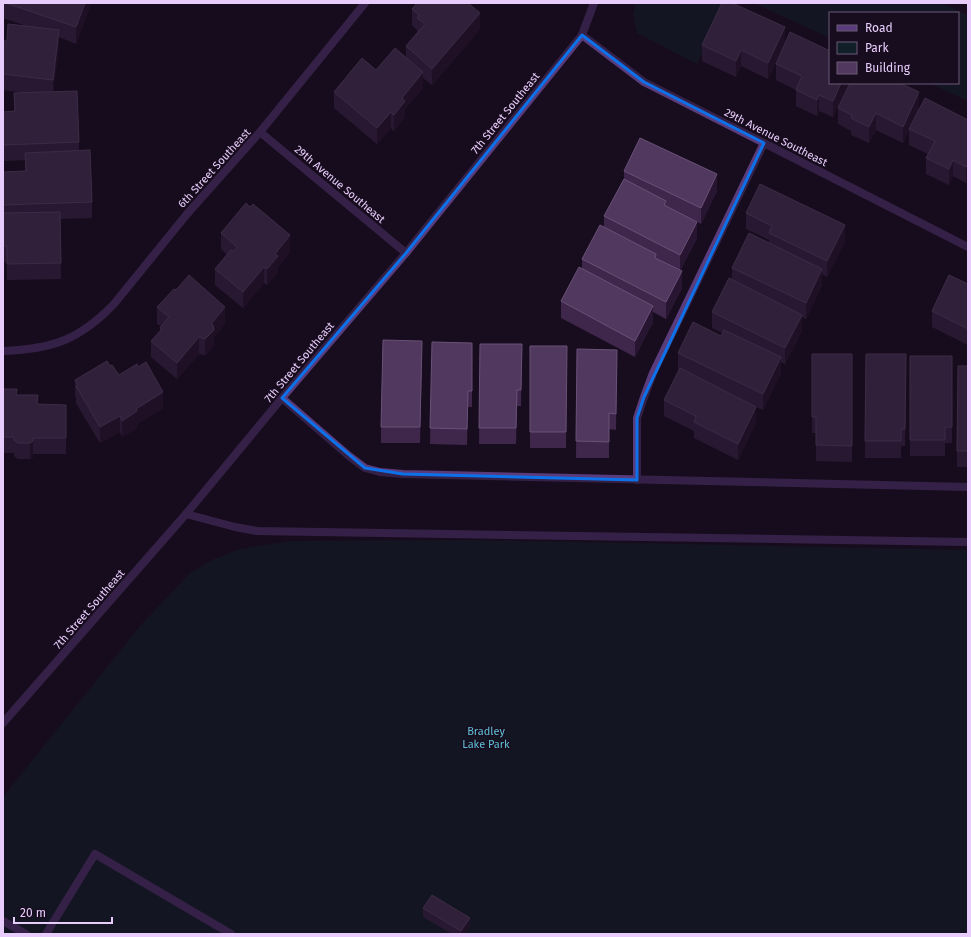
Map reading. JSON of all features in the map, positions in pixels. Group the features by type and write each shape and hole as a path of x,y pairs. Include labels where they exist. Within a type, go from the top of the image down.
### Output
{"street":[{"name":"6th Street Southeast","path":"3,351 45,347 70,338 93,323 114,304 187,214 260,132 365,3"},
{"name":"7th Street Southeast","path":"3,724 186,514 282,398 406,253 582,35 594,3"},
{"name":"29th Avenue Southeast","path":"582,35 644,82 968,246"},
{"name":"29th Avenue Southeast","path":"260,132 406,253"},
{"path":"637,480 637,418 644,396 653,373 764,143"},
{"path":"282,398 349,456 365,468 375,471 403,474 968,487"},
{"path":"186,514 235,527 257,530 968,542"},
{"path":"46,934 95,854 231,934"},
{"path":"3,920 26,934"}],"highlighted area":[{"path":"582,35 644,82 764,143 644,397 637,418 637,480 403,474 365,468 282,398 406,253"}],"green space":[{"path":"636,3 725,3 697,64 637,33 633,15"},
{"path":"754,3 941,3 968,15 968,101 931,84 959,84 959,12 829,12 829,38"},
{"name":"Bradley Lake Park","path":"477,540 968,550 968,934 3,934 3,797 140,626 190,573 212,560 240,549 291,541"}],"building":[{"path":"6,3 85,3 76,27"},
{"path":"417,3 468,3 480,13 432,69 406,46 425,24 417,18 419,15 412,9"},
{"path":"722,3 732,3 785,27 768,63 741,50 736,61 702,45"},
{"path":"8,24 59,30 53,80 3,74 3,41 7,41"},
{"path":"790,32 829,51 829,84 841,84 833,101 819,95 817,100 796,90 802,76 776,64"},
{"path":"395,48 423,72 402,98 405,101 394,115 391,112 377,128 334,92 362,58 376,70"},
{"path":"850,84 902,84 919,92 903,127 876,113 869,127 851,118 852,115 838,108"},
{"path":"77,91 79,142 3,145 3,112 15,111 14,93"},
{"path":"925,98 968,120 968,163 966,167 953,160 949,169 926,158 935,141 909,129"},
{"path":"640,138 717,174 701,208 624,171"},
{"path":"90,150 92,202 3,205 3,172 26,171 25,153"},
{"path":"624,179 666,201 664,205 697,222 680,255 604,216"},
{"path":"760,184 845,225 827,261 769,233 772,226 746,213"},
{"path":"246,203 250,207 253,204 290,235 275,254 278,256 267,269 264,267 243,292 215,269 231,250 233,252 237,247 221,233"},
{"path":"60,212 61,263 7,264 7,246 3,246 3,213"},
{"path":"600,225 656,254 655,258 682,271 666,302 582,259"},
{"path":"749,233 822,269 806,303 732,268"},
{"path":"579,267 653,306 635,341 561,301"},
{"path":"189,275 225,307 211,324 213,325 214,330 205,339 199,337 177,363 151,341 162,329 160,328 169,317 157,307 174,289 176,290"},
{"path":"949,275 968,284 968,329 932,311"},
{"path":"729,278 802,315 785,348 712,312"},
{"path":"693,322 721,336 724,330 781,357 763,394 678,353"},
{"path":"383,340 422,341 420,427 381,427"},
{"path":"432,342 472,343 472,391 468,391 467,429 430,428"},
{"path":"480,344 522,344 521,390 517,390 516,428 479,428"},
{"path":"530,346 567,346 566,432 530,432"},
{"path":"577,349 617,350 616,414 609,413 609,442 576,441"},
{"path":"812,354 852,354 852,446 816,445 816,417 812,417"},
{"path":"866,354 906,354 905,429 901,429 901,441 865,441"},
{"path":"910,356 952,356 952,427 945,427 945,440 910,440"},
{"path":"107,361 119,375 137,364 138,367 146,362 163,392 136,409 137,411 122,421 120,416 100,427 76,386 78,385 75,380"},
{"path":"958,366 968,366 968,451 957,451"},
{"path":"680,368 756,407 738,444 694,422 696,416 664,400"},
{"path":"3,389 17,389 16,395 38,395 37,404 66,405 66,438 33,438 33,441 30,443 18,443 14,440 14,437 3,437"},
{"path":"432,895 470,918 461,931 423,908"}]}
